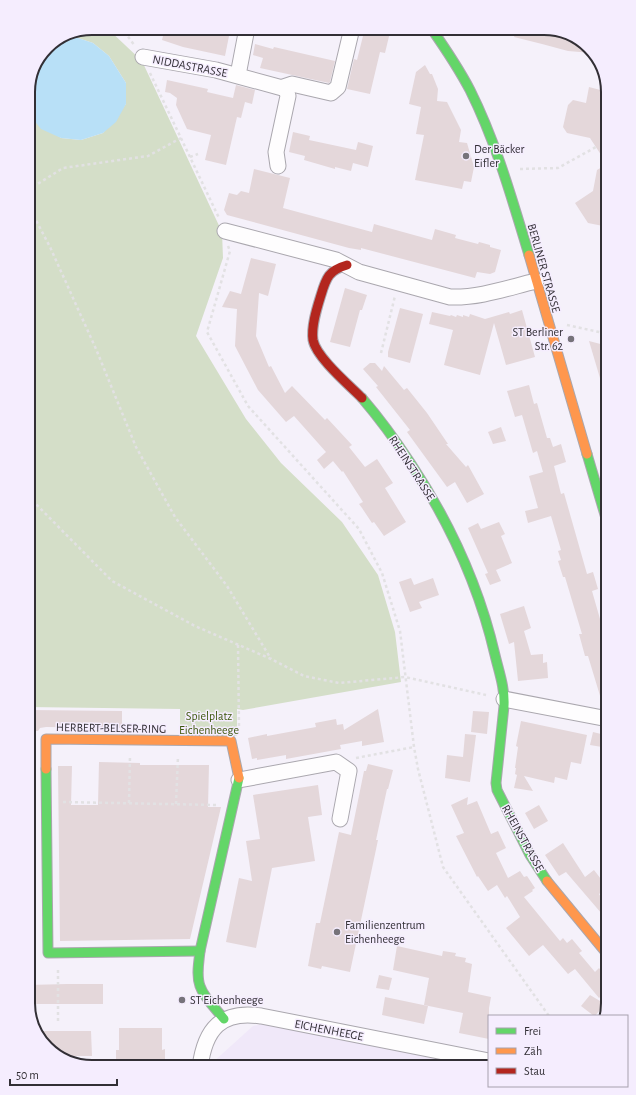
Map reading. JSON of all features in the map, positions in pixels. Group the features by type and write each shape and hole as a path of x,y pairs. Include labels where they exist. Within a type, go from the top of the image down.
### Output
{"street":[{"name":"NIDDASTRASSE","path":"238,75 246,35"},
{"name":"NIDDASTRASSE","path":"143,56 238,75 283,87 292,84 331,93 338,87 350,35"},
{"name":"BERLINER STRASSE","path":"436,35 470,90 511,194 601,501"},
{"path":"278,166 276,152 288,96 286,89 283,87"},
{"path":"225,230 336,260 359,272 450,297 481,295 536,281"},
{"name":"RHEINSTRASSE","path":"347,265 335,270 328,276 313,324 313,340 319,354 354,390 397,443 434,502 467,567 493,640 504,699 496,783 500,796 530,854 552,888 601,947"},
{"path":"504,699 601,718"},
{"name":"HERBERT-BELSER-RING","path":"57,952 48,953 46,739 231,741"},
{"path":"224,1020 199,987 198,979 200,951 239,780 231,741"},
{"path":"239,780 336,762 349,771 340,819"},
{"path":"57,952 200,951"},
{"name":"EICHENHEEGE","path":"201,1060 211,1032 224,1020 241,1014 261,1016 484,1060"}],"path":[{"path":"128,35 143,56 225,230 230,251 207,332 248,406 359,529 382,573 400,631 418,770 443,867 548,1015"},
{"path":"35,186 63,168 148,156 181,138"},
{"path":"502,170 558,168 596,147"},
{"path":"190,157 198,154"},
{"path":"35,218 50,246 96,349 136,447 175,517 227,586 271,659"},
{"path":"380,353 398,283"},
{"path":"547,320 601,332"},
{"path":"35,503 112,581 195,626 271,659 304,676 339,683 405,677 504,699"},
{"path":"231,741 239,736 238,645"},
{"path":"129,803 131,740"},
{"path":"176,804 179,740"},
{"path":"336,762 414,747"},
{"path":"47,802 233,805"},
{"path":"57,952 58,1024"}],"shaded area":[{"path":"264,1024 447,1060 215,1060 253,1026"}],"green space":[{"name":"Spielplatz Eichenheege","path":"92,35 114,35 142,61 222,232 223,258 196,336 246,419 281,463 342,522 378,575 395,632 401,682 243,710 237,709 237,736 180,736 180,709 35,707 35,118 61,138 81,140 103,133 126,104 126,83 109,56 93,43 76,37"}],"water":[{"path":"76,37 93,43 109,56 126,83 126,104 116,122 103,133 81,140 61,138 41,129 35,122 35,88 39,70 45,60 60,45 70,39"}],"building":[{"path":"163,35 229,35 225,56 183,47 162,40"},
{"path":"363,35 389,35 385,53 380,52 370,94 347,89 354,59 357,60"},
{"path":"515,35 555,36 569,41 585,52 568,51 514,37"},
{"path":"255,44 335,61 330,82 260,68 263,58 253,55"},
{"path":"425,65 430,74 432,74 438,89 437,101 447,102 461,130 459,142 467,143 474,167 471,182 464,181 462,189 415,180 424,135 416,134 421,107 409,104 416,72"},
{"path":"167,80 208,89 207,92 233,98 236,85 255,90 252,104 245,102 241,118 237,117 226,165 205,160 211,135 187,129 176,105 177,98 170,93 165,92"},
{"path":"589,87 601,90 601,155 590,138 567,133 563,127 568,105 573,100 586,103"},
{"path":"293,132 310,136 309,140 356,150 358,142 373,146 368,167 353,163 351,171 335,167 335,169 304,160 305,156 289,152"},
{"path":"601,168 601,226 588,223 575,203 593,191 597,170"},
{"path":"254,169 290,178 283,208 372,232 374,224 432,240 435,229 456,235 455,238 478,244 479,242 490,245 490,247 501,250 495,272 490,274 477,272 475,278 361,248 361,250 349,248 227,215 224,210 229,193 237,195 241,191 249,193"},
{"path":"251,258 276,264 268,296 259,293 256,336 269,367 271,366 285,393 292,386 325,420 327,418 352,445 349,447 365,467 377,459 393,483 385,488 406,522 384,536 374,522 372,523 359,504 363,502 343,471 342,472 333,461 324,469 317,460 326,452 294,416 286,422 258,390 235,346 237,309 222,307 230,291 241,294"},
{"path":"345,288 367,295 362,310 360,310 350,347 330,342"},
{"path":"400,308 423,314 410,363 388,357"},
{"path":"522,310 535,357 506,365 494,323 480,375 444,365 453,330 429,324 432,312 456,317 457,315 463,317 463,315 469,317 470,314 485,319"},
{"path":"589,341 601,344 601,382"},
{"path":"370,363 375,363 382,371 384,366 404,390 407,388 427,413 448,444 446,444 466,467 468,465 484,494 467,503 455,482 447,487 407,432 410,430 376,387 378,386 363,369"},
{"path":"529,385 534,404 537,403 547,438 550,438 553,447 561,444 566,462 554,466 561,494 564,493 587,574 593,572 598,589 592,591 601,622 601,699 588,656 585,656 579,634 582,634 565,577 563,577 558,561 561,560 558,551 561,550 551,516 528,523 525,511 538,508 529,476 543,472 537,451 533,453 522,415 515,417 507,391"},
{"path":"501,427 506,441 493,444 488,432"},
{"path":"499,522 505,534 501,536 512,563 496,570 501,581 490,585 485,574 488,573 468,528 478,523 481,529"},
{"path":"411,578 414,585 433,578 439,595 419,602 422,608 410,612 399,582"},
{"path":"524,606 531,628 524,631 531,655 543,654 543,663 547,662 548,678 518,681 514,642 509,644 500,614"},
{"path":"378,709 384,742 362,746 362,741 340,745 341,749 286,759 286,755 257,760 257,758 252,759 248,738 316,727 315,723 336,719 337,725 343,724 344,730"},
{"path":"35,710 122,711 122,728 46,727 40,728 38,731 35,731"},
{"path":"473,711 489,712 487,734 471,732"},
{"path":"521,721 587,735 581,764 571,762 567,780 555,777 554,783 524,776 533,791 514,788 517,775 515,774 515,768 518,747 516,746"},
{"path":"593,732 601,734 601,747 590,745"},
{"path":"465,734 476,735 470,782 445,778 447,755 463,757"},
{"path":"99,762 140,763 140,765 209,765 208,807 221,807 190,939 60,941 58,766 72,766 71,805 98,805"},
{"name":"Familienzentrum Eichenheege","path":"368,764 393,770 387,789 376,840 378,840 350,972 322,966 321,969 308,966 316,923 320,923 339,832 351,835 364,771 366,771"},
{"path":"318,785 322,815 308,817 315,861 272,868 256,948 226,942 239,878 252,881 246,841 260,839 253,795"},
{"path":"468,797 467,805 477,801 491,834 498,831 506,848 496,853 508,878 520,871 524,877 527,876 535,888 524,897 560,941 563,938 567,943 572,939 582,951 579,953 595,972 599,968 601,970 601,996 599,998 575,969 568,974 543,945 529,956 506,928 520,917 507,896 505,898 497,885 488,891 478,876 477,877 456,836 464,833 451,805"},
{"path":"539,805 548,821 534,829 525,813"},
{"path":"563,843 585,877 594,870 601,879 601,892 599,894 601,898 601,913 566,872 559,876 545,855"},
{"path":"35,934 36,934 35,946"},
{"path":"397,946 442,956 443,951 456,953 455,956 466,958 465,962 472,964 468,992 491,997 488,1015 488,1039 459,1033 463,1013 424,1005 429,978 393,970"},
{"path":"379,975 392,978 389,990 376,988"},
{"path":"103,984 103,1004 35,1004 35,985"},
{"path":"590,995 601,1002 601,1009 596,1015 593,1015 581,1006"},
{"path":"385,997 428,1006 424,1024 382,1015"},
{"path":"119,1028 162,1028 162,1050 165,1049 165,1060 116,1060 116,1050 119,1050"},
{"path":"43,1031 91,1031 92,1056 71,1056 67,1054 54,1046"}],"traffic: fast":[{"path":"436,35 470,90 488,130 503,171 529,255"},
{"path":"362,398 394,439 425,486 450,532 472,580 481,604 504,693 496,783 497,790 530,855 547,881"},
{"path":"587,454 601,501"},
{"path":"46,769 48,953 200,951"},
{"path":"224,1019 207,999 202,990 198,977 198,968 200,951 239,778"}],"traffic: slow":[{"path":"529,255 587,454"},
{"path":"46,769 46,739 231,741 239,778"},
{"path":"547,881 601,947"}],"traffic: jam":[{"path":"347,265 336,269 327,279 315,317 313,340 315,347 326,362 362,398"}],"place":[{"name":"Der Bäcker Eifler","path":"466,156"},
{"name":"ST Berliner Str. 62","path":"571,339"},
{"name":"Familienzentrum Eichenheege","path":"337,932"},
{"name":"ST Eichenheege","path":"182,1000"}]}
